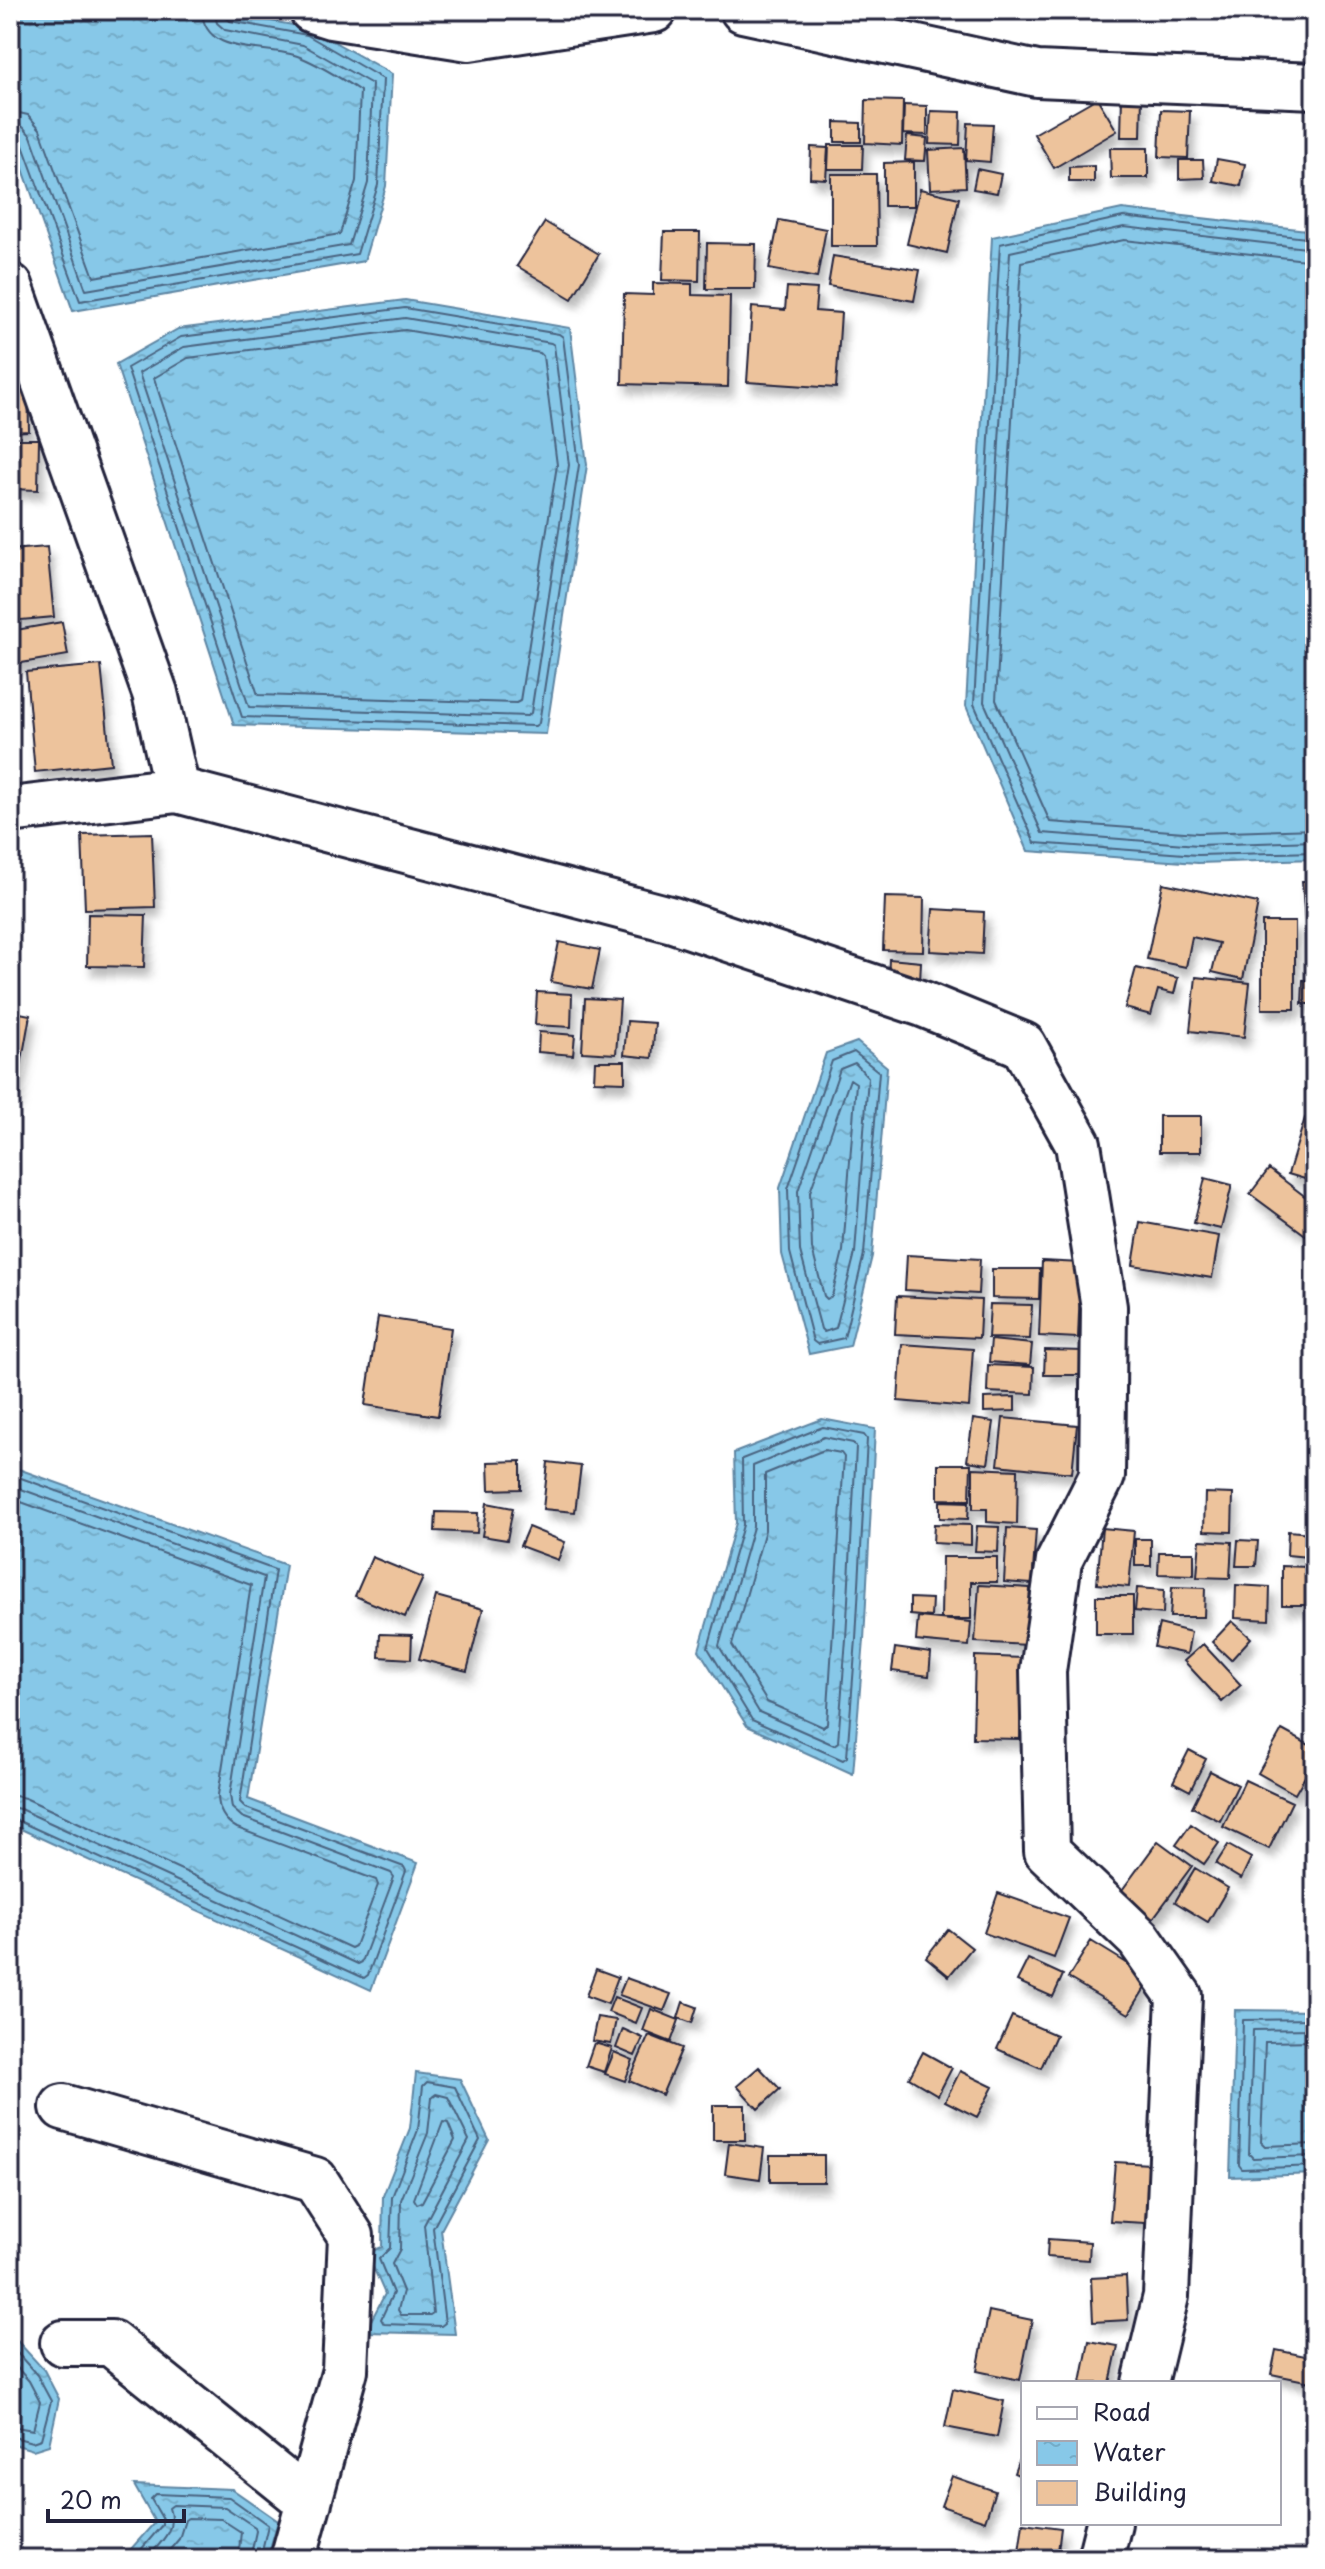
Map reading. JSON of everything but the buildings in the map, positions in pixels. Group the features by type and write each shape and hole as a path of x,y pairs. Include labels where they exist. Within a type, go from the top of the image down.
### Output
{"street":[{"path":"312,10 331,16 469,38 654,10"},
{"path":"743,10 1037,74 1315,86"},
{"path":"10,286 155,693 177,790"},
{"path":"10,810 177,790 673,920 923,1004 1023,1045 1078,1144 1104,1307 1102,1476 1059,1561 1043,1671 1047,1851 1139,1939 1179,1996 1166,2296 1145,2381"},
{"path":"63,2107 315,2180 351,2236 345,2370 293,2559"},
{"path":"63,2343 111,2343 309,2502"},
{"path":"1100,2559 1108,2525"}],"water":[{"path":"10,10 211,10 309,28 392,74 386,186 364,261 73,311 10,132"},
{"path":"1122,209 1315,231 1315,859 1198,863 1028,851 966,706 992,237"},
{"path":"405,300 570,328 587,465 546,734 234,725 116,364 178,329"},
{"path":"857,1042 887,1067 872,1256 850,1346 809,1354 782,1254 780,1188 826,1053"},
{"path":"822,1419 875,1429 864,1640 853,1774 747,1726 699,1650 736,1523 734,1453"},
{"path":"10,1466 286,1565 248,1799 418,1863 371,1990 10,1824"},
{"path":"1235,2010 1315,2011 1315,2174 1230,2177"},
{"path":"416,2073 460,2079 489,2140 441,2230 455,2334 365,2332 385,2294 367,2253 382,2247 383,2196 410,2128"},
{"path":"10,2333 44,2370 59,2399 49,2445 33,2450 10,2443"},
{"path":"134,2485 232,2489 278,2521 267,2559 122,2559 155,2522"}]}
